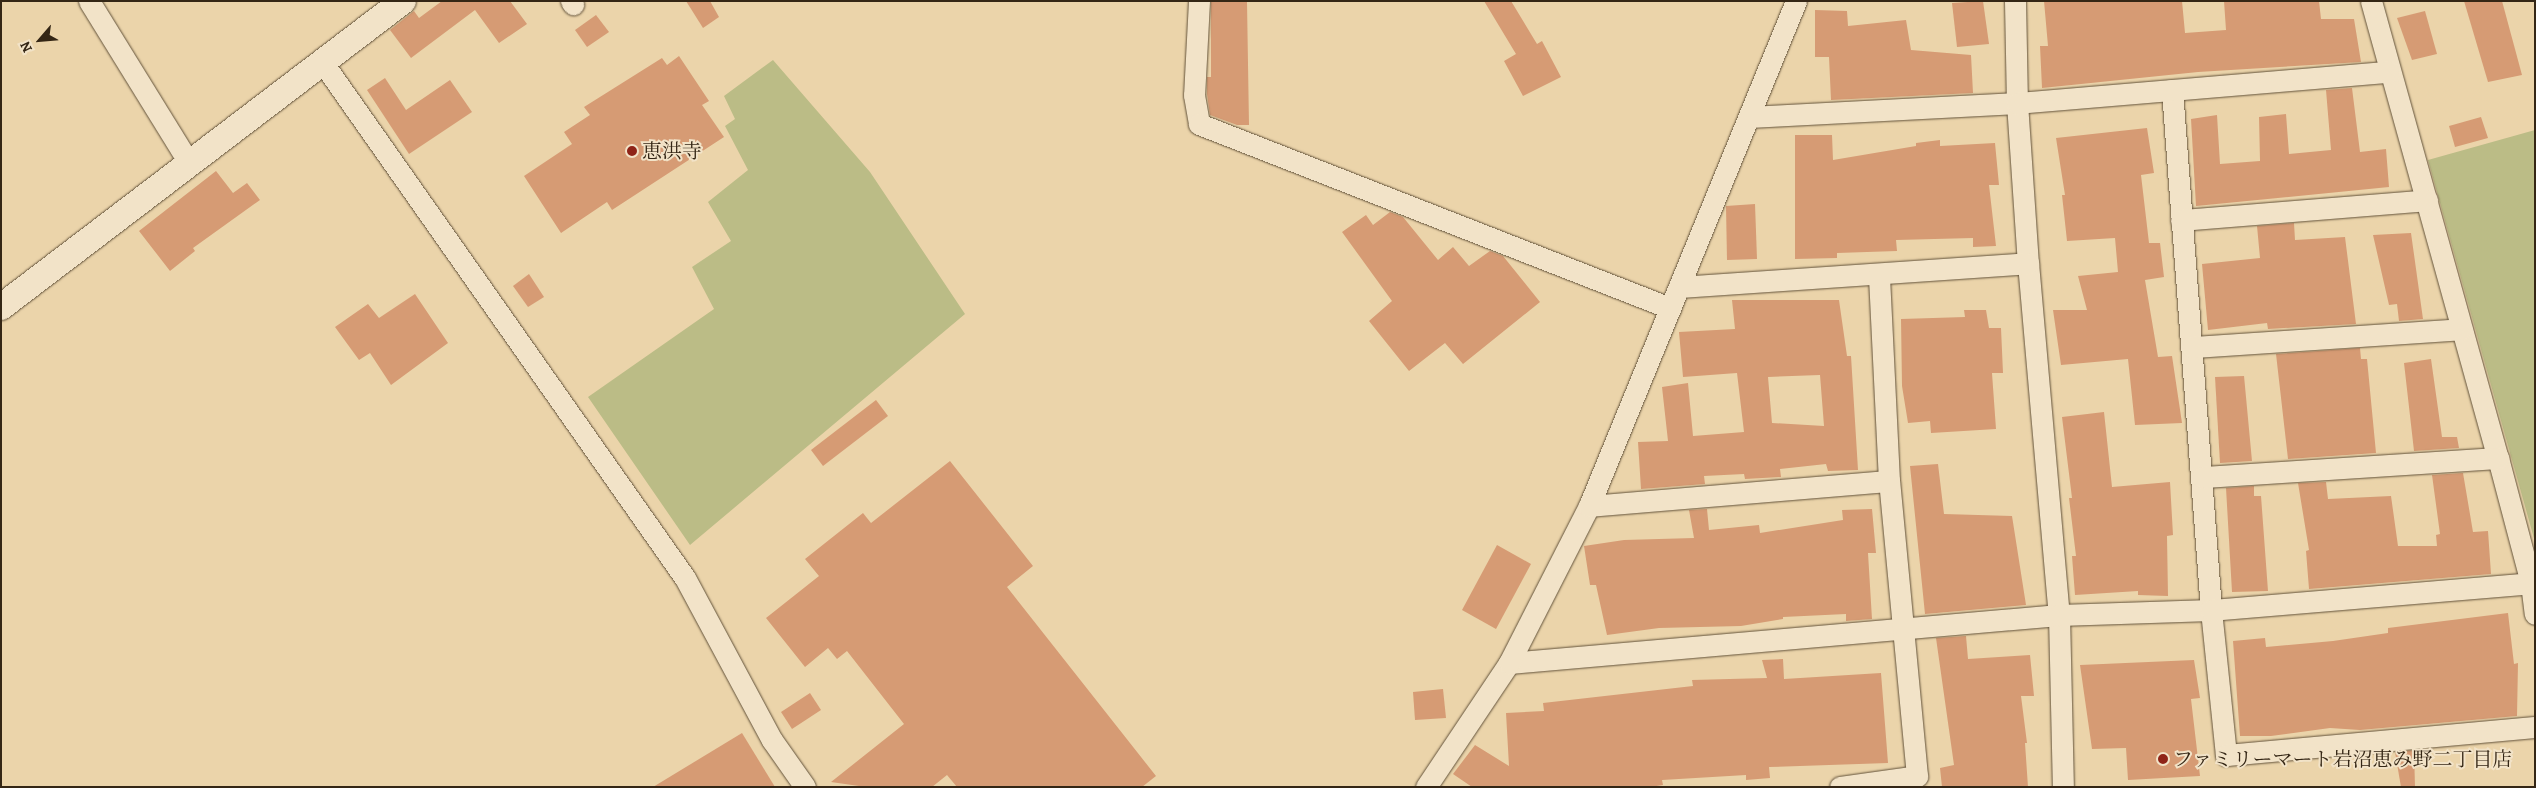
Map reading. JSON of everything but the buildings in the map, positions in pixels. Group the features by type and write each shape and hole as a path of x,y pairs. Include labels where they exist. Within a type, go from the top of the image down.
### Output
{"street":[{"path":"89,1 189,162"},
{"path":"1,307 189,162 403,1"},
{"path":"1199,1 1194,95 1199,124 1670,308"},
{"path":"1426,787 1509,663 1589,506 1796,1"},
{"path":"2015,1 2017,103 2028,263 2059,615 2063,787"},
{"path":"2371,1 2533,583 2535,614"},
{"path":"323,63 684,578 772,740 805,787"},
{"path":"1750,117 2017,103 2390,72"},
{"path":"2172,90 2203,477 2211,610 2226,755 2535,728"},
{"path":"2182,220 2427,200"},
{"path":"1679,286 1879,275 2028,263"},
{"path":"1840,787 1918,776 1902,631 1889,481 1879,275"},
{"path":"2193,347 2461,329"},
{"path":"2203,477 2498,458"},
{"path":"1589,506 1889,481"},
{"path":"1509,663 1902,631 2059,615 2211,610 2533,583"}],"green space":[{"path":"773,60 870,172 965,314 690,545 588,397 714,309 692,267 731,241 708,202 748,170 725,126 735,119 724,96"},
{"path":"2535,130 2535,542 2428,160"}],"place":[{"name":"恵洪寺","path":"632,151"},
{"name":"ファミリーマート岩沼恵み野二丁目店","path":"2163,759"}]}
